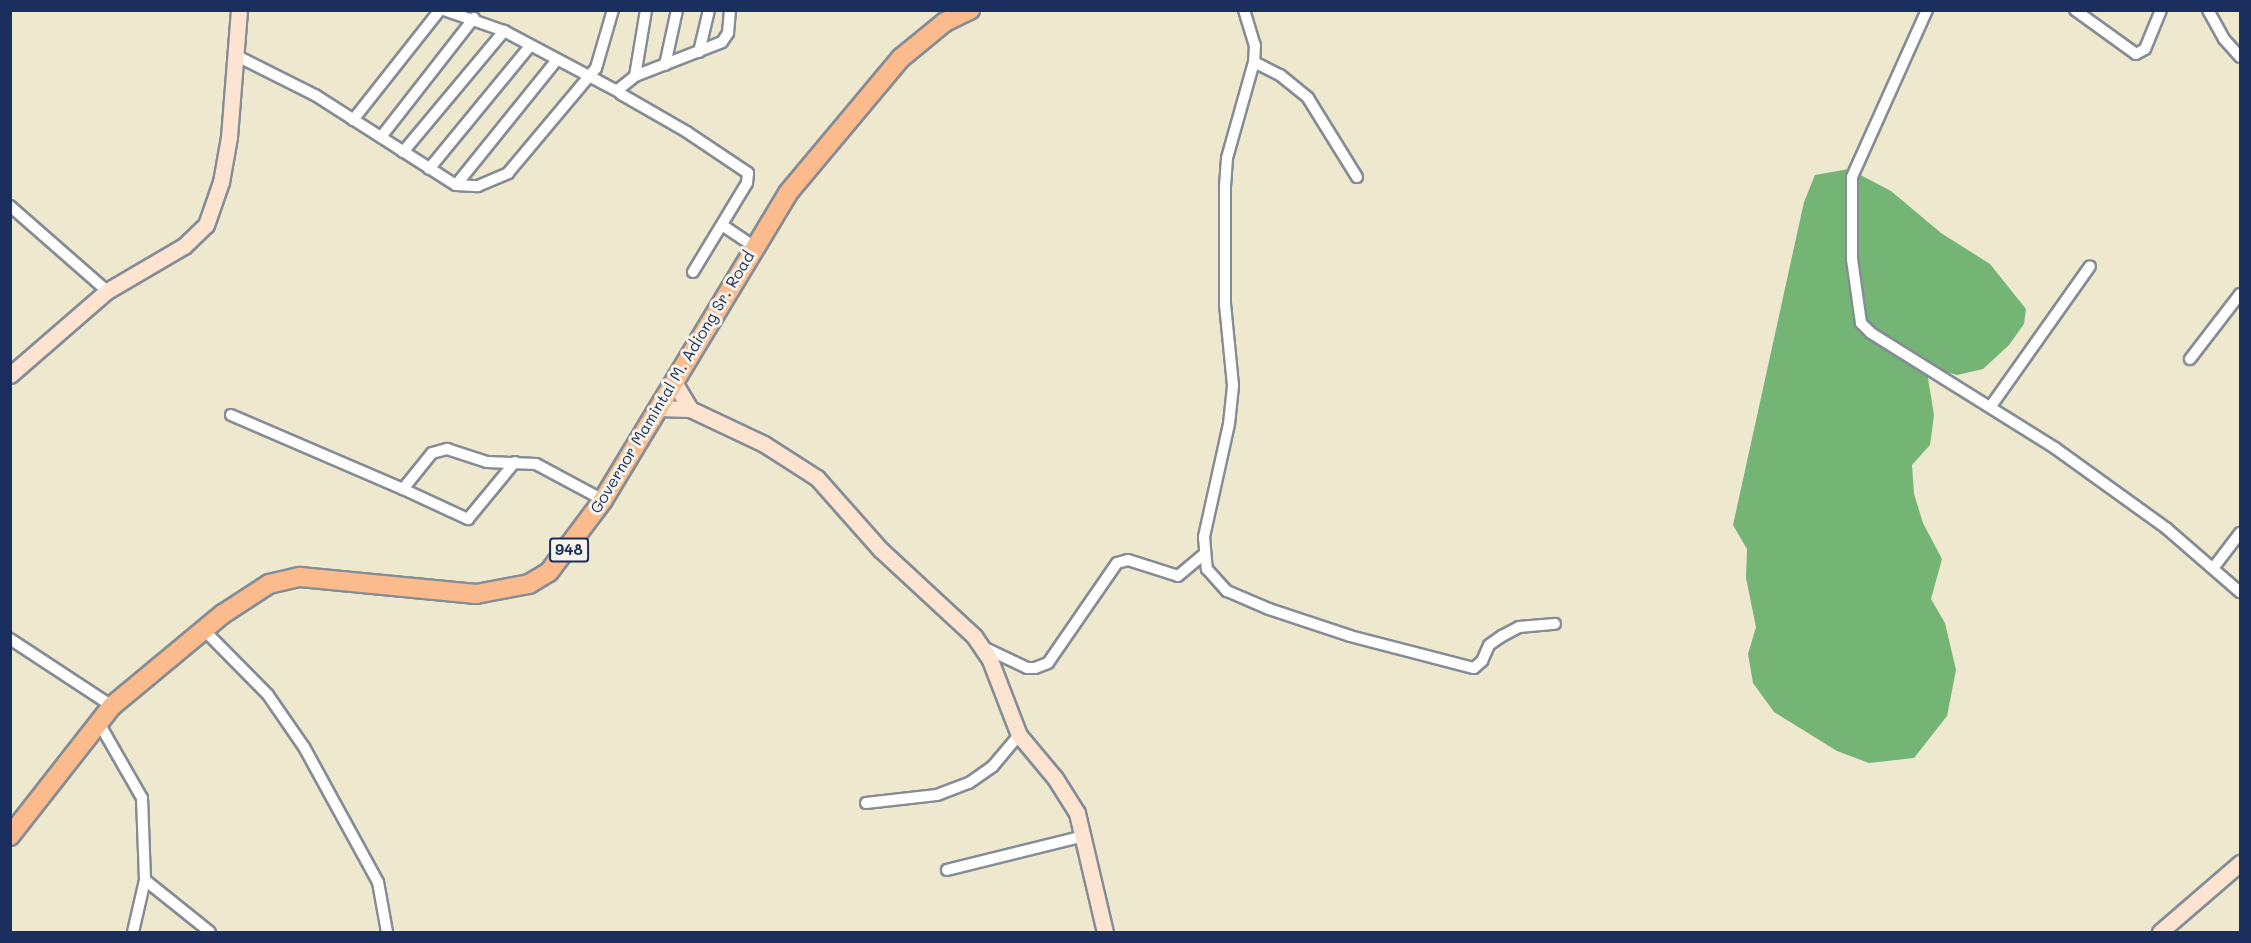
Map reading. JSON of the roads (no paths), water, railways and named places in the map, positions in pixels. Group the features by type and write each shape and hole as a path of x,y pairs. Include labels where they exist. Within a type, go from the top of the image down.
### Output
{"main road":[{"name":"Governor Mamintal M. Adiong Sr. Road","path":"10,836 111,706 204,630 269,584 300,577 445,594 502,592 529,584 549,572 566,555 603,500 753,246 788,193 901,58 945,22 970,10"}],"street":[{"path":"10,375 106,291 184,246 206,225 221,182 237,56 239,10"},
{"path":"353,120 442,10 474,18 504,31 619,92 746,170 749,180 693,272"},
{"path":"237,56 315,94 456,185 478,186 508,173 588,77 601,59 613,10"},
{"path":"634,76 646,10"},
{"path":"665,65 677,10"},
{"path":"699,51 709,10"},
{"path":"619,92 623,84 634,76 726,39 730,10"},
{"path":"1244,10 1253,36 1254,62 1227,158 1224,295 1233,386 1203,555 1215,581 1245,600 1350,636 1474,668 1480,664 1489,645 1519,627 1555,624"},
{"path":"1927,10 1852,177 1857,310 1861,322 1871,333 1991,406 2110,488 2214,567 2241,592"},
{"path":"2075,10 2136,54 2145,48 2161,10"},
{"path":"2208,10 2224,39 2241,57"},
{"path":"381,137 474,18"},
{"path":"403,152 504,31"},
{"path":"429,169 530,46"},
{"path":"456,185 557,60"},
{"path":"1254,62 1280,75 1308,98 1357,177"},
{"path":"10,207 106,291"},
{"path":"722,225 753,246"},
{"path":"1991,406 2090,266"},
{"path":"2190,359 2241,294"},
{"path":"674,382 690,409"},
{"path":"658,408 690,409 764,444 816,478 881,550 983,647 1027,669 1048,663 1117,563 1128,560 1178,576 1203,555"},
{"path":"231,415 468,519 515,462"},
{"path":"403,489 439,450 487,462 515,462 551,469 603,500"},
{"path":"2214,567 2241,533"},
{"path":"204,630 268,695 304,747 378,882 387,933"},
{"path":"10,639 111,706"},
{"path":"983,647 1019,735 1069,797 1084,836 1106,933"},
{"path":"99,723 142,798 144,880 134,933"},
{"path":"866,803 937,795 969,783 993,766 1019,735"},
{"path":"946,870 1084,836"},
{"path":"2160,933 2241,862"},
{"path":"144,880 210,933"}]}
